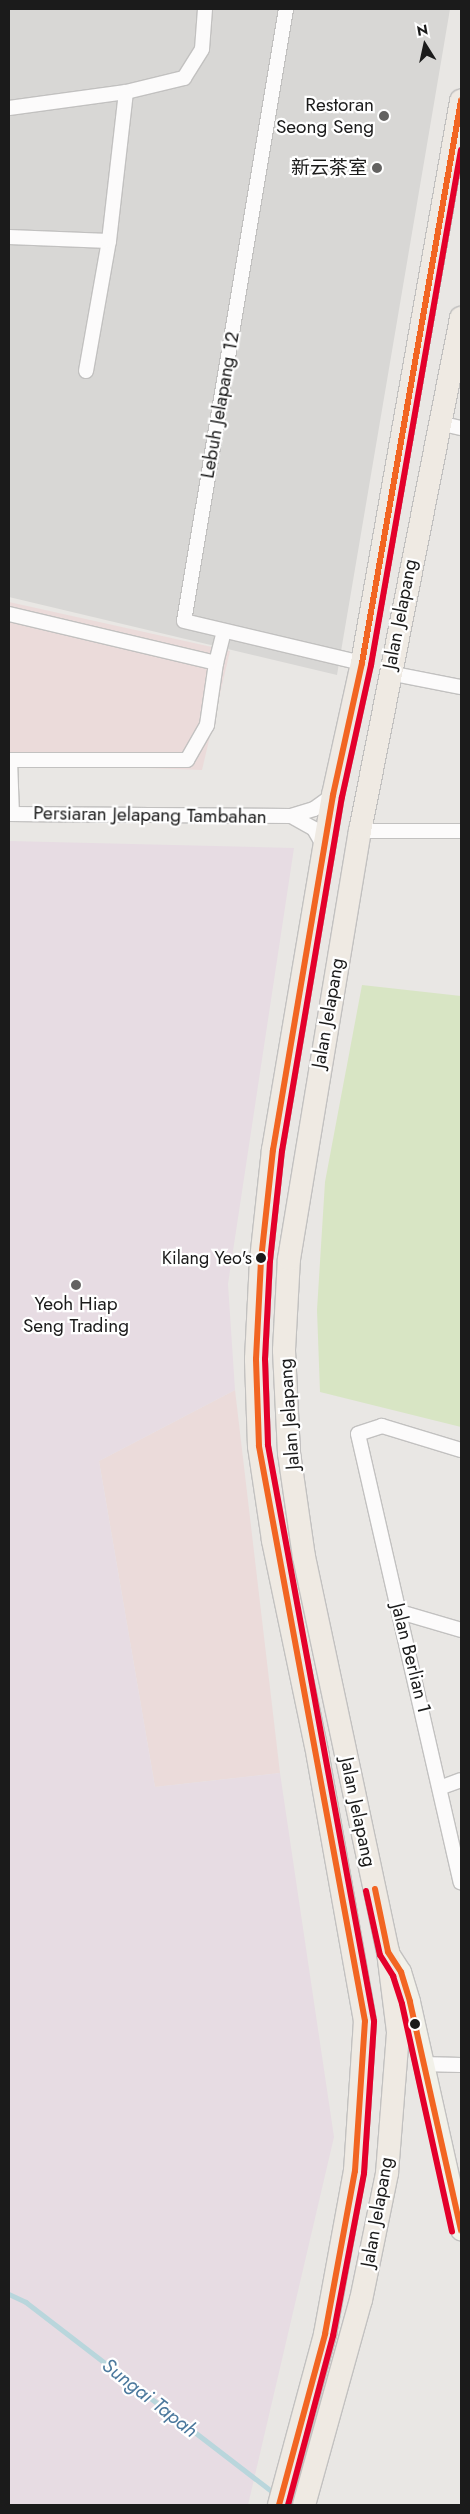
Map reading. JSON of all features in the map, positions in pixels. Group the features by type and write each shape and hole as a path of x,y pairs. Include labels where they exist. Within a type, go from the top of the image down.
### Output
{"main road":[{"path":"460,109 461,150"},
{"name":"Jalan Jelapang","path":"278,2505 325,2334 355,2172 365,2021 318,1756 273,1540 256,1381 261,1260 273,1150 324,846 333,795 362,663 460,109"},
{"path":"437,238 461,193"},
{"name":"Jalan Jelapang","path":"304,2505 360,2300 388,2173 398,2032 388,1952 304,1557 289,1453 284,1350 289,1259 360,831 438,423 461,318"},
{"path":"388,1952 382,1997 365,2021 385,2037 394,2085"}],"street":[{"path":"9,108 126,92 184,78 202,49 205,9"},
{"name":"Lebuh Jelapang 12","path":"286,9 184,621 362,663"},
{"path":"86,371 109,242 126,92"},
{"path":"9,237 109,242"},
{"path":"438,423 461,428"},
{"path":"9,614 216,663"},
{"path":"10,814 10,760 187,760 207,725 216,663 224,631"},
{"path":"389,673 461,687"},
{"name":"Persiaran Jelapang Tambahan","path":"10,814 291,816 314,809 333,795"},
{"name":"Persiaran Jelapang Tambahan","path":"291,816 314,828 324,846"},
{"path":"360,831 461,831"},
{"name":"Jalan Berlian 1","path":"461,1450 382,1426 358,1434 442,1787 461,1882"},
{"path":"400,1612 461,1630"},
{"path":"442,1787 461,1780"},
{"path":"388,1952 402,1972 421,2064 461,2230"},
{"path":"421,2064 461,2065"}],"shaded area":[{"path":"9,9 450,9 337,675 9,597"},
{"path":"9,602 230,651 202,770 9,763"},
{"path":"9,841 294,848 228,1284 235,1390 99,1461 155,1787 280,1773 334,2137 248,2505 9,2505"},
{"path":"235,1390 280,1773 155,1787 99,1461"}],"green space":[{"path":"362,985 461,996 461,1427 320,1392 317,1310 325,1182"}],"waterway":[{"name":"Sungai Tapah","path":"9,2294 26,2302 275,2494"}],"transit line":[{"path":"279,2505 325,2334 355,2171 365,2021 259,1446 256,1359 261,1260 273,1150 333,795 362,663 461,101"},
{"path":"288,2505 333,2336 364,2173 374,2021 268,1445 265,1359 270,1261 282,1151 342,797 371,665 461,150"},
{"path":"375,1889 388,1952 401,1972 410,2002 461,2230"},
{"path":"366,1891 380,1955 393,1976 402,2004 452,2232"}],"place":[{"name":"Restoran Seong Seng","path":"384,116"},
{"name":"新云茶室","path":"377,168"},
{"name":"Kilang Yeo's","path":"261,1258"},
{"name":"Yeoh Hiap Seng Trading","path":"76,1285"}]}
